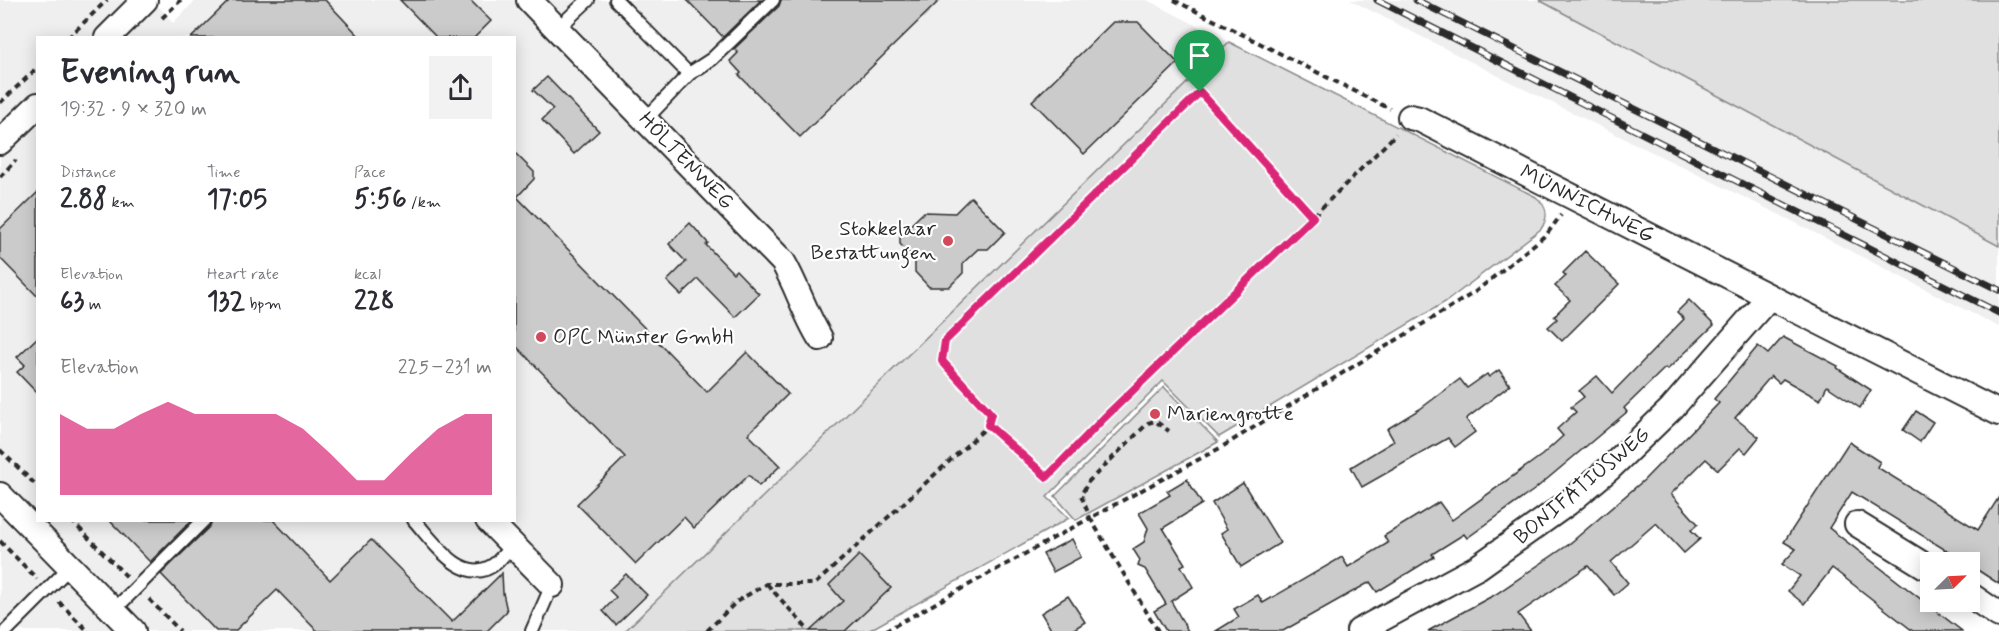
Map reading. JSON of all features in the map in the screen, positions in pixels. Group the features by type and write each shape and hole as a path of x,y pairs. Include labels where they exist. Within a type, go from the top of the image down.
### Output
{"street":[{"path":"109,36 145,0"},
{"name":"HÖLTENWEG","path":"529,0 783,262 796,283 820,338"},
{"path":"0,142 36,107"},
{"name":"MÜNNICHWEG","path":"1410,117 1999,413"},
{"name":"BONIFATIUSWEG","path":"1359,631 1478,567 1568,503 1610,468 1662,419 1703,375 1769,297"},
{"path":"0,495 133,631"},
{"path":"490,522 552,585"},
{"path":"1857,524 1920,563"},
{"path":"1980,602 1999,615"}],"lane":[{"path":"557,29 588,0"},
{"path":"616,0 689,74"},
{"path":"645,120 689,74 712,59 772,0"},
{"path":"113,611 202,522"},
{"path":"416,522 458,567 473,572 496,564 512,545"},
{"path":"6,631 69,568"},
{"path":"532,631 552,585"}],"path":[{"path":"70,36 106,0"},
{"path":"988,425 1047,477 1104,418 1313,217 1399,131 1410,117 1174,0"},
{"path":"0,103 36,69"},
{"path":"707,631 736,602 766,584 815,584 988,425 991,414 942,361 945,341 1200,92 1313,217"},
{"path":"885,631 1220,448 1475,292 1547,234 1559,219 1569,195"},
{"path":"1158,631 1090,518 1082,495 1089,481 1148,423 1155,421 1169,431"},
{"path":"0,450 36,485"},
{"path":"766,584 810,631"}],"shaded area":[{"path":"0,0 153,0 173,23 196,0 1147,0 1229,42 625,631 0,631"},
{"path":"1350,0 1539,0 1999,246 1999,327 1786,218"},
{"path":"1539,0 1999,0 1999,246"},
{"path":"1229,42 1536,197 1546,212 1541,229 1447,301 1219,437 1163,381 1047,497 1069,518 868,631 625,631"},
{"path":"1164,387 1218,442 1076,520 1055,496"}],"building":[{"path":"230,0 325,0 359,36 193,36"},
{"path":"400,0 470,0 491,21 476,36 435,36"},
{"path":"687,0 761,0 723,37"},
{"path":"781,0 940,0 800,137 739,75 741,73 730,61 738,53 734,49 779,6"},
{"path":"1113,22 1138,22 1178,63 1084,154 1032,101"},
{"path":"547,77 599,131 574,154 542,120 553,109 533,90"},
{"path":"516,154 534,172 534,179 517,197 707,392 747,352 788,394 748,434 780,466 759,486 749,475 694,528 684,517 636,564 577,504 625,457 516,346"},
{"path":"36,194 36,295 0,258 0,229"},
{"name":"Stokkelaar Bestattungen","path":"971,197 1005,232 988,249 978,249 963,263 963,273 949,287 929,287 915,272 915,259 900,244 900,235 924,212 955,213"},
{"path":"690,223 708,243 706,245 733,273 736,270 759,294 735,317 698,279 681,295 667,281 686,262 669,244"},
{"path":"1585,251 1619,284 1562,341 1548,327 1557,319 1554,316 1570,300 1555,286 1566,276 1563,273"},
{"path":"1689,300 1714,325 1624,408 1627,412 1534,490 1467,538 1464,534 1432,554 1434,557 1377,592 1370,582 1283,631 1216,631 1239,617 1234,609 1258,595 1263,603 1342,557 1348,567 1388,543 1384,536 1439,502 1452,520 1542,455 1563,436 1557,429 1576,412 1571,407 1584,397 1579,391 1597,376 1612,393 1684,319 1677,312"},
{"path":"1783,337 1838,366 1837,368 1871,390 1860,408 1827,386 1820,400 1783,379 1779,383 1771,376 1735,418 1759,437 1746,453 1740,448 1718,470 1706,459 1671,494 1698,524 1691,530 1700,539 1684,553 1656,523 1611,562 1628,583 1614,595 1588,566 1518,614 1531,631 1428,631 1496,594 1568,545 1644,480 1719,403 1714,399 1758,346 1768,354"},
{"path":"36,339 36,392 17,372 25,365 17,357"},
{"path":"1499,370 1510,385 1466,419 1475,432 1455,447 1448,438 1362,487 1351,467 1394,441 1387,429 1420,409 1460,379 1467,388 1487,374 1489,377"},
{"path":"1916,411 1933,422 1920,442 1903,430"},
{"path":"1849,442 1880,462 1877,467 1978,530 1999,497 1999,584 1980,572 1980,552 1949,552 1852,492 1829,528 1920,598 1920,612 1937,612 1962,631 1913,631 1832,568 1804,604 1788,591 1800,576 1782,564 1796,549 1784,542"},
{"path":"1187,479 1202,504 1163,528 1185,564 1181,566 1193,587 1171,601 1188,631 1166,631 1154,611 1166,604 1145,569 1138,566 1140,560 1133,549 1144,542 1148,528 1139,513 1170,495 1167,491"},
{"path":"1243,483 1280,543 1241,567 1221,533 1227,529 1212,503"},
{"path":"111,522 190,522 150,562"},
{"path":"211,522 275,522 330,580 371,540 452,622 502,573 507,611 487,631 317,631 277,590 235,631 216,631 161,574 210,526"},
{"path":"1072,539 1081,557 1053,572 1043,554"},
{"path":"859,555 891,588 845,631 810,631 843,601 829,585"},
{"path":"626,574 647,595 616,625 603,611 616,597 609,590"},
{"path":"1068,596 1085,622 1071,631 1052,631 1041,613"}],"railway":[{"path":"1377,0 1999,313"},
{"path":"1416,0 1999,290"}],"place":[{"name":"Stokkelaar Bestattungen","path":"948,241"},
{"name":"OPC Münster GmbH","path":"541,337"},
{"name":"Mariengrotte","path":"1155,414"}],"route":[{"path":"1200,92 1313,217 1104,418 1047,477 988,425 991,414 942,361 945,341 1200,92"}]}
